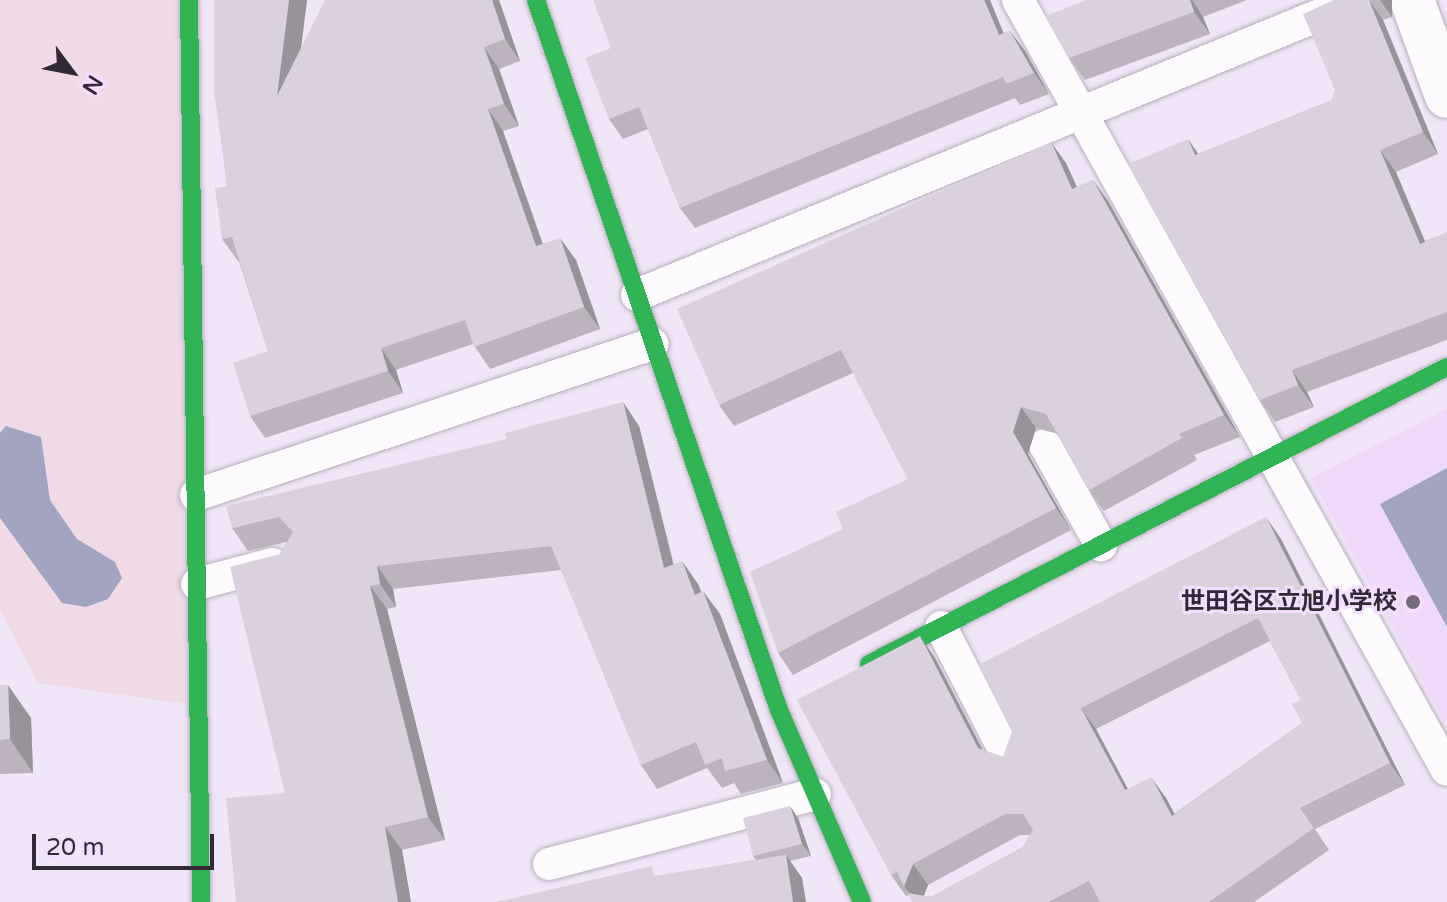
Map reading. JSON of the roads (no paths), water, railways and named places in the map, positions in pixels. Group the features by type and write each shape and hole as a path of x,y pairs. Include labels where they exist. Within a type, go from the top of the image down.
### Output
{"street":[{"path":"189,0 201,902"},
{"path":"536,0 653,344 786,706 815,794 862,902"},
{"path":"1412,0 1447,96"},
{"path":"846,675 1447,367"}],"lane":[{"path":"1018,0 1076,112 1273,456 1447,770"},
{"path":"637,295 1076,112 1356,0"},
{"path":"196,495 653,344"},
{"path":"1045,445 1101,545"},
{"path":"197,584 291,559"},
{"path":"941,627 1010,761"},
{"path":"549,864 815,794"}],"water":[{"path":"6,426 41,437 50,500 77,539 115,562 122,578 108,599 86,607 62,603 0,518 0,433"},
{"path":"1447,468 1447,627 1380,504"}],"place":[{"name":"世田谷区立旭小学校","path":"1413,602"}]}
